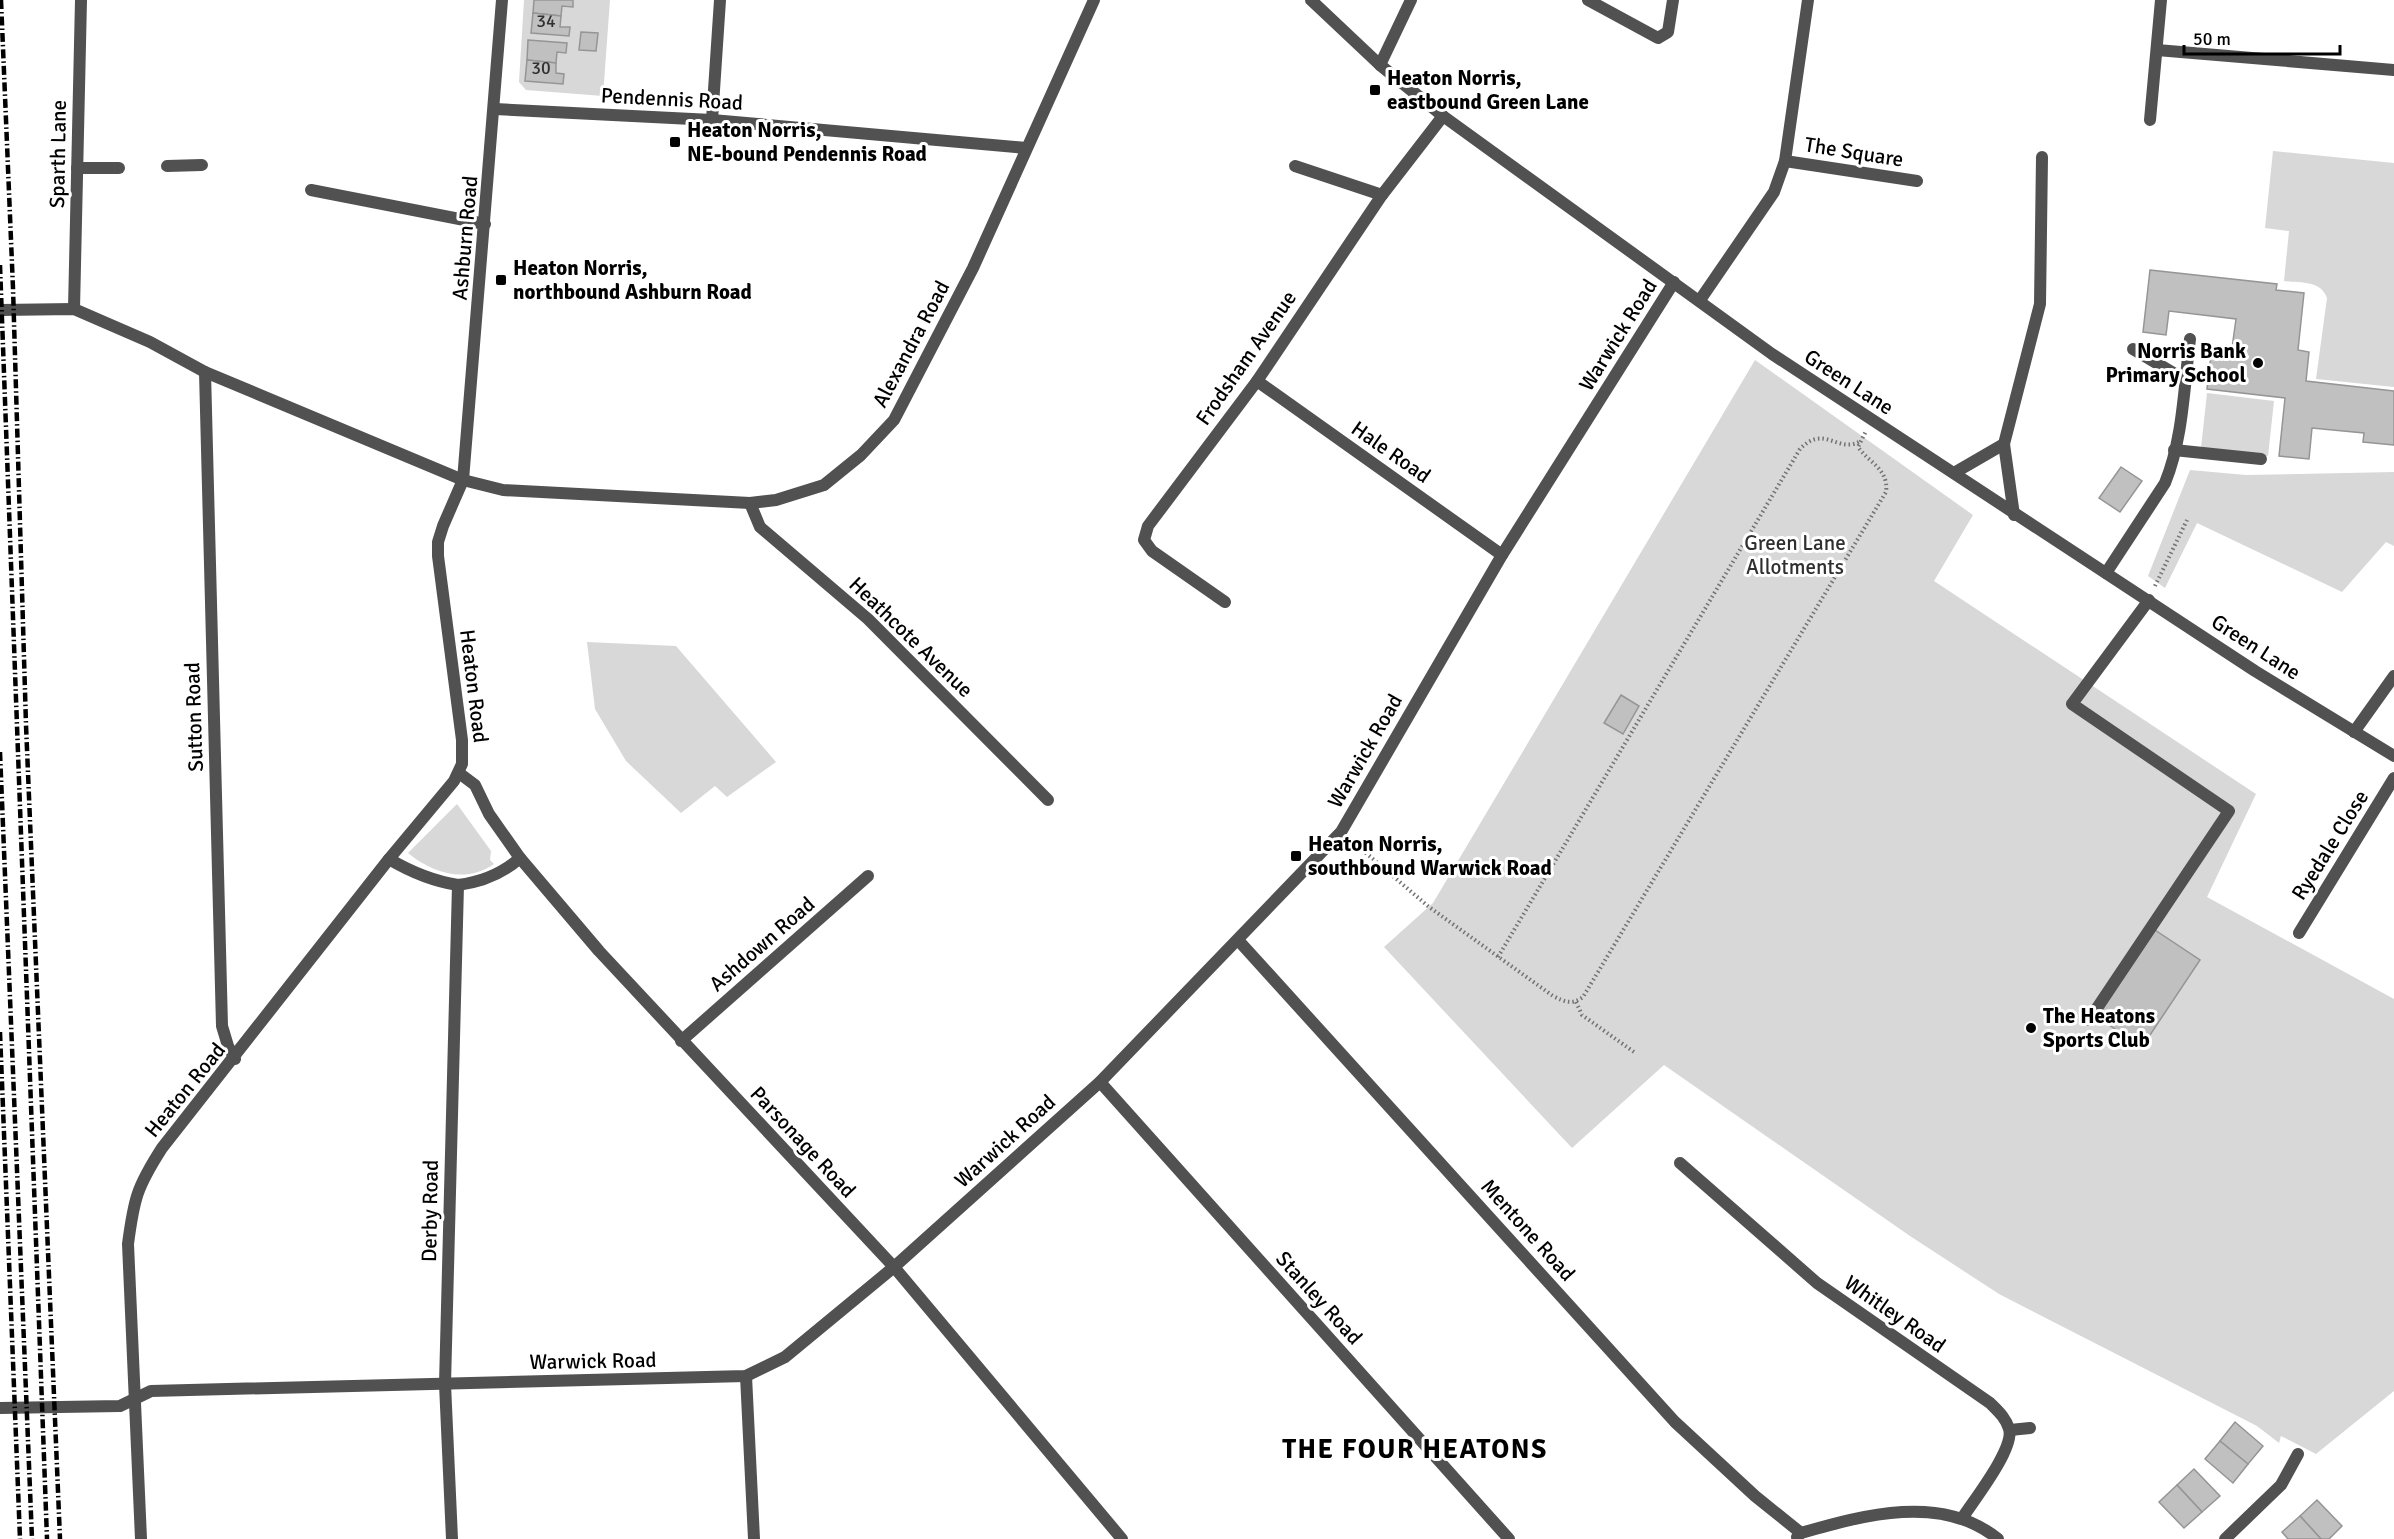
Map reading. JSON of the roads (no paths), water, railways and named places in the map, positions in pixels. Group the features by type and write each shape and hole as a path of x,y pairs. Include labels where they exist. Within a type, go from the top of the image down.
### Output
{"street":[{"name":"Sparth Lane","path":"74,309 81,0"},
{"name":"Ashburn Road","path":"463,480 495,110 502,0"},
{"path":"712,120 720,0"},
{"name":"Alexandra Road","path":"463,480 503,490 750,503 776,500 824,484 861,455 894,420 973,268 1094,0"},
{"name":"Green Lane","path":"1311,0 1380,65 1443,116 1772,354 2014,515 2394,756"},
{"path":"1380,65 1411,0"},
{"path":"1588,0 1658,38 1668,32 1672,0"},
{"path":"1700,300 1774,192 1785,160 1808,0"},
{"path":"2150,120 2161,0"},
{"path":"2157,50 2394,70"},
{"name":"Pendennis Road","path":"495,110 712,120 1026,148"},
{"name":"Frodsham Avenue","path":"1225,602 1152,551 1144,540 1148,526 1257,381 1382,195 1443,116"},
{"path":"2014,515 2004,444 2040,303 2042,157"},
{"name":"The Square","path":"1785,160 1917,182"},
{"path":"167,166 202,165"},
{"path":"1295,166 1382,195"},
{"path":"77,168 119,168"},
{"path":"311,190 485,224"},
{"name":"Warwick Road","path":"0,1408 120,1406 150,1391 746,1376 785,1357 894,1267 1100,1082 1341,832 1502,555 1674,282"},
{"path":"0,310 74,309 150,342 205,372 463,480"},
{"path":"2106,573 2165,483 2177,443 2190,339"},
{"path":"2133,349 2185,380"},
{"name":"Sutton Road","path":"205,372 222,1026 235,1059"},
{"name":"Hale Road","path":"1257,381 1502,555"},
{"path":"1953,473 2004,444"},
{"path":"2174,450 2260,459"},
{"name":"Heaton Road","path":"141,1539 128,1244 133,1201 143,1178 162,1148 235,1059 389,859 459,773 462,764 462,740 438,542 463,480"},
{"name":"Heathcote Avenue","path":"750,503 760,527 868,619 1048,800"},
{"path":"2089,1020 2229,811 2072,704 2149,600"},
{"path":"2354,732 2394,676"},
{"name":"Parsonage Road","path":"459,773 475,785 489,814 520,858 681,1041 894,1267 1122,1539"},
{"name":"Ryedale Close","path":"2299,933 2394,778"},
{"path":"389,859 438,882 458,885 505,871 520,858"},
{"name":"Ashdown Road","path":"681,1041 868,876"},
{"name":"Derby Road","path":"452,1539 445,1384 458,885"},
{"name":"Mentone Road","path":"1238,940 1675,1422 1798,1536"},
{"name":"Stanley Road","path":"1100,1082 1509,1539"},
{"name":"Whitley Road","path":"1680,1164 1817,1283 1990,1403 2003,1416 2010,1430"},
{"path":"746,1376 754,1539"},
{"path":"1963,1517 2009,1446 2010,1430 2030,1428"},
{"path":"2225,1539 2282,1485 2298,1454"},
{"path":"1798,1536 1859,1516 1912,1512 1963,1517 1998,1539"}],"railway":[{"path":"1,0 13,288 26,725 60,1539"},
{"path":"0,265 47,1539"},
{"path":"0,752 32,1539"},
{"path":"0,1032 20,1539"}],"place":[{"name":"Heaton Norris, eastbound Green Lane","path":"1375,90"},
{"name":"Heaton Norris, NE-bound Pendennis Road","path":"675,142"},
{"name":"Heaton Norris, northbound Ashburn Road","path":"501,280"},
{"name":"Norris Bank Primary School","path":"2258,363"},
{"name":"Heaton Norris, southbound Warwick Road","path":"1296,856"},
{"name":"The Heatons Sports Club","path":"2031,1028"}],"district":[{"name":"THE FOUR HEATONS","path":"1415,1449"}],"park label":[{"name":"Green Lane Allotments","path":"1795,555"}]}
